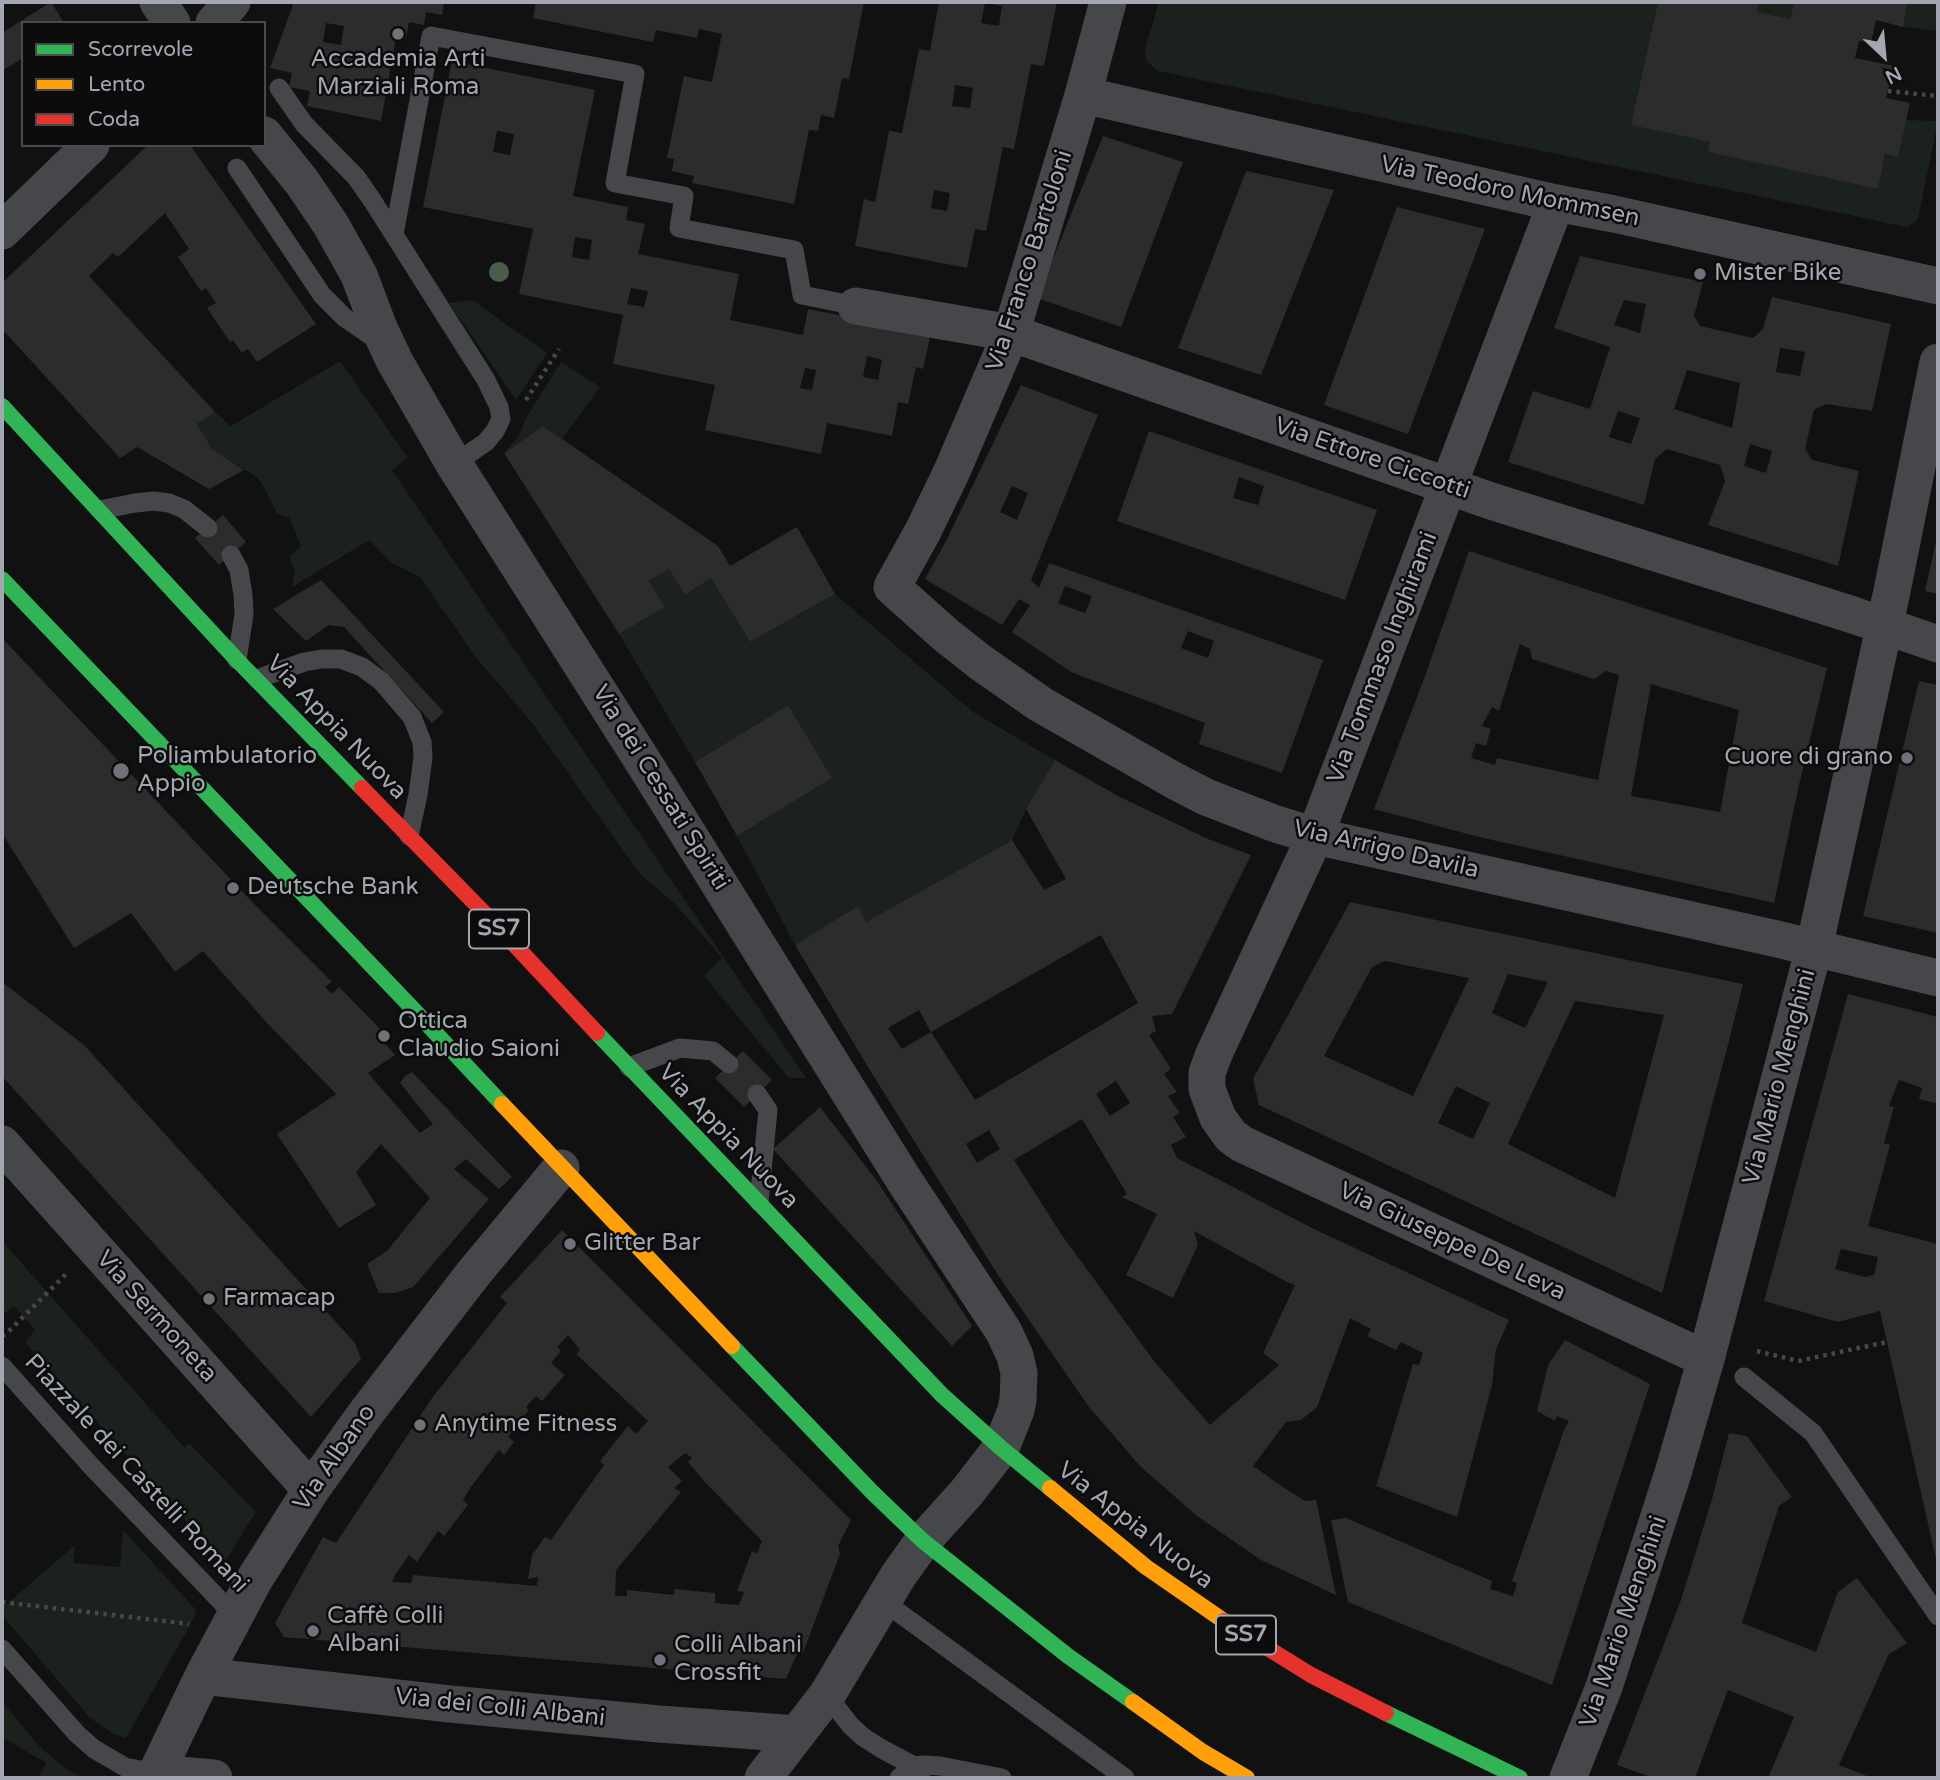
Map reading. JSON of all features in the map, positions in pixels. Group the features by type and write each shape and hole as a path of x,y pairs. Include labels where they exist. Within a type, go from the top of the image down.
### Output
{"main road":[{"name":"Via Appia Nuova","path":"2,406 237,660 528,959 942,1395 1001,1448 1146,1567 1209,1612 1311,1675 1520,1778"},
{"path":"2,579 850,1470 923,1541 1111,1688 1203,1752 1247,1778"}],"street":[{"path":"158,2 171,21"},
{"path":"216,21 232,2"},
{"name":"Via Franco Bartoloni","path":"892,587 952,471 1011,333 1108,2"},
{"name":"Via Teodoro Mommsen","path":"1083,94 1556,203 1938,286"},
{"name":"Via dei Cessati Spiriti","path":"266,137 302,181 331,225 359,275 387,346 454,464 904,1180 1004,1332 1014,1356 1020,1386 1016,1410 1001,1448 967,1492 923,1541 898,1576 827,1695 764,1778"},
{"path":"2,230 89,147"},
{"name":"Via Tommaso Inghirami","path":"1213,1108 1207,1081 1213,1054 1315,836 1556,203"},
{"name":"Via Ettore Ciccotti","path":"856,306 1011,333 1491,501 1938,644"},
{"name":"Via Mario Menghini","path":"1568,1778 1604,1687 1639,1584 1706,1359 1814,948 1885,626 1938,362"},
{"name":"Via Arrigo Davila","path":"892,587 947,636 1040,704 1206,797 1273,823 1315,836 1938,978"},
{"name":"Via Giuseppe De Leva","path":"1213,1108 1227,1131 1241,1144 1706,1359"},
{"name":"Via Sermoneta","path":"2,1144 311,1490"},
{"name":"Via Albano","path":"155,1775 254,1580 311,1490 464,1285 561,1168"},
{"name":"Via dei Colli Albani","path":"203,1676 464,1705 797,1734"},
{"path":"155,1775 215,1778"}],"lane":[{"path":"394,234 431,36 635,74 615,183 684,196 679,229 794,250 802,295 856,306"},
{"path":"279,88 304,124 356,177 485,380 499,407 501,419 495,431 486,442 454,464"},
{"path":"237,168 322,295 345,318 387,346"},
{"path":"100,510 135,503 169,503 184,509 208,528"},
{"path":"231,555 239,570 243,595 244,614 237,660"},
{"path":"257,679 304,662 341,659 362,667 381,681 412,716 422,742 423,757 418,795 409,836"},
{"path":"629,1067 680,1048 713,1051 729,1064"},
{"path":"757,1094 768,1110 759,1202"},
{"name":"Piazzale dei Castelli Romani","path":"2,1366 92,1467 235,1616"},
{"path":"1744,1377 1813,1433 1938,1616"},
{"path":"883,1601 1125,1778"},
{"path":"2,1649 77,1734 94,1749 121,1766 155,1775"},
{"path":"827,1695 850,1725 911,1774 940,1766 1002,1778"}],"path":[{"path":"1888,91 1938,96"},
{"path":"501,419 520,408 559,349"},
{"path":"2,1336 53,1288"},
{"path":"1753,1350 1798,1361 1887,1342"},
{"path":"2,1602 196,1625 235,1616"}],"shaded area":[{"path":"1159,2 1658,2 1632,125 1710,142 1709,152 1878,189 1885,154 1898,157 1906,120 1938,121 1918,219 1907,227 1158,71 1146,61 1145,49"},
{"path":"1759,2 1794,2 1790,19 1757,12"},
{"path":"1908,2 1938,2 1938,31 1903,27"},
{"path":"472,300 547,353 516,400 449,303"},
{"path":"340,361 408,458 392,470 806,1078 789,1078 704,976 722,958 676,905 640,874 533,724 475,656 420,577 392,563 369,540 292,587 295,571 289,557 301,546 289,518 277,514 258,478 212,449 197,424 215,412 231,426"},
{"path":"561,362 600,387 562,439 543,426 504,453 519,436 526,418"},
{"path":"669,569 685,595 711,578 750,642 835,594 973,712 1055,760 1026,809 1012,840 866,922 858,907 795,945 737,836 832,778 788,705 695,762 619,634 664,607 649,581"},
{"path":"2,1241 185,1448 189,1443 256,1512 224,1563 25,1342 35,1330 14,1306 2,1315"},
{"path":"123,1530 196,1610 193,1620 126,1738 113,1734 89,1717 2,1615 2,1608 75,1545 73,1563 120,1567"},
{"path":"2,1702 42,1749 82,1778 38,1778 46,1763 2,1737"}],"building":[{"path":"51,2 63,21 21,21 21,59 2,71 2,33"},
{"path":"294,2 444,2 442,15 426,12 424,25 409,22 406,39 396,38 381,121 307,106 310,91 289,87 292,73 270,68","holes":["326,23 344,26 341,45 323,42"]},
{"path":"536,2 864,2 849,79 842,78 834,118 821,115 818,131 809,130 794,204 692,183 694,176 672,171 674,159 667,158 684,76 712,82 722,34 699,29 697,38 656,30 653,42 533,18"},
{"path":"939,2 1057,2 1044,66 1031,64 1014,149 1003,147 986,231 975,229 967,268 855,246 864,199 875,202 889,131 902,133 919,49 930,51","holes":["985,3 1002,6 999,26 981,23","955,85 973,88 970,108 952,106","934,190 950,193 947,211 931,208"]},
{"path":"1658,2 1759,2 1757,12 1790,19 1794,2 1908,2 1903,27 1876,20 1871,43 1859,41 1855,58 1894,66 1886,98 1910,103 1898,157 1885,154 1878,189 1708,152 1710,142 1631,125"},
{"path":"452,61 595,90 573,196 628,207 626,220 645,224 638,254 739,274 730,320 803,335 808,309 931,333 923,369 916,367 908,404 898,402 892,436 827,423 821,454 705,430 715,385 613,364 623,315 519,294 533,229 423,207","holes":["497,131 514,134 510,155 493,152","575,237 592,240 589,260 572,257","631,288 648,291 644,307 627,304","867,356 882,360 878,380 863,377","805,368 816,370 812,390 800,388"]},
{"path":"1103,136 1183,162 1121,327 1037,298"},
{"path":"146,147 191,147 316,324 257,362 248,349 242,353 233,340 230,342 207,308 216,303 206,288 201,291 178,257 189,249 165,213 118,257 113,253 89,276 215,412 197,424 212,449 244,470 209,489 137,447 120,458 2,329 2,283"},
{"path":"1246,171 1334,190 1261,375 1178,348"},
{"path":"1397,207 1485,229 1408,434 1324,405"},
{"path":"1580,256 1703,282 1694,316 1700,326 1753,338 1763,329 1772,297 1891,324 1872,411 1826,404 1814,410 1805,449 1812,460 1859,471 1838,566 1708,525 1725,481 1720,465 1667,449 1655,459 1644,505 1508,462 1533,391 1590,409 1610,347 1554,328","holes":["1624,300 1646,304 1640,333 1614,325","1780,348 1805,352 1800,376 1776,372","1687,370 1740,383 1732,428 1674,409","1618,411 1640,418 1631,444 1609,437","1750,444 1772,451 1766,473 1744,466"]},
{"path":"1021,385 1098,415 1031,580 1039,588 1049,563 1323,660 1282,773 1199,744 1205,723 1071,672 1012,632 1030,605 1019,599 1002,625 925,579","holes":["1012,486 1028,493 1017,520 1000,512","1065,586 1092,596 1085,613 1058,603","1188,631 1214,641 1208,658 1181,648"]},
{"path":"543,426 718,546 730,566 797,527 835,594 750,642 711,578 685,595 669,569 649,581 665,607 619,634 504,453"},
{"path":"1149,431 1377,510 1345,600 1117,521","holes":["1239,477 1264,486 1258,505 1233,498"]},
{"path":"223,515 246,542 219,565 195,538"},
{"path":"1938,537 1938,594 1925,591"},
{"path":"1469,551 1827,668 1774,903 1479,837 1374,809","holes":["1520,644 1530,649 1532,659 1594,679 1606,671 1619,675 1598,780 1497,758 1495,765 1471,758 1476,743 1486,746 1491,729 1482,726 1492,707 1499,711","1651,684 1739,710 1720,812 1631,796"]},
{"path":"321,580 444,712 432,723 344,627 329,625 306,641 273,609"},
{"path":"2,638 257,907 332,982 325,987 332,994 339,987 390,1039 385,1043 395,1055 368,1073 420,1133 433,1124 400,1083 412,1072 512,1177 499,1189 466,1159 454,1169 489,1199 413,1287 395,1293 379,1293 367,1264 387,1251 430,1198 381,1144 356,1172 376,1205 339,1228 277,1134 336,1094 203,951 175,972 131,913 74,948 2,833"},
{"path":"1919,681 1938,685 1938,933 1863,916"},
{"path":"788,705 832,778 737,836 695,762"},
{"path":"1055,760 1118,796 1208,839 1251,855 1172,1014 1152,1016 1156,1031 1149,1035 1171,1069 1164,1074 1177,1092 1168,1096 1180,1113 1173,1117 1186,1137 1171,1145 1177,1158 1314,1229 1509,1320 1496,1349 1492,1385 1457,1517 1376,1486 1413,1364 1419,1365 1423,1353 1401,1342 1396,1350 1367,1336 1371,1329 1350,1318 1317,1407 1301,1420 1286,1422 1253,1466 1305,1501 1316,1500 1336,1595 1261,1560 1197,1516 1140,1466 1089,1407 998,1275 795,945 858,906 866,922 1012,840 1044,890 1066,879 1026,809","holes":["1101,935 1138,1003 975,1100 931,1032","919,1010 931,1032 902,1049 888,1028","1116,1081 1130,1103 1110,1116 1096,1094","1082,1119 1127,1194 1122,1197 1157,1214 1126,1275 1173,1298 1198,1245 1194,1231 1295,1285 1263,1353 1279,1365 1210,1425 1154,1361 1061,1234 1014,1160","989,1130 1000,1149 977,1163 966,1144"]},
{"path":"1350,902 1743,984 1662,1293 1259,1105 1253,1079","holes":["1385,961 1469,978 1413,1096 1324,1056 1372,967","1508,974 1548,982 1525,1028 1492,1013","1575,1001 1664,1015 1615,1198 1508,1144","1456,1086 1490,1103 1473,1139 1438,1123"]},
{"path":"2,982 84,1045 355,1343 361,1359 311,1417 2,1076"},
{"path":"1848,994 1938,1017 1938,1104 1919,1099 1922,1088 1899,1080 1889,1106 1894,1107 1884,1143 1890,1145 1868,1226 1938,1244 1938,1568 1880,1311 1838,1322 1764,1301","holes":["1841,1249 1878,1257 1874,1275 1865,1277 1835,1269"]},
{"path":"743,1051 772,1080 744,1107 715,1078"},
{"path":"820,1107 877,1181 972,1326 952,1346 773,1149"},
{"path":"562,1230 851,1520 838,1546 840,1554 803,1653 797,1654 786,1679 284,1637 275,1623 323,1537 336,1543 432,1398 507,1303 500,1297","holes":["568,1335 580,1350 576,1354 648,1421 636,1434 628,1426 600,1461 604,1465 551,1540 545,1537 532,1555 528,1579 538,1577 537,1586 413,1575 411,1583 392,1582 409,1555 417,1562 438,1531 444,1536 468,1505 463,1500 470,1488 499,1450 504,1455 514,1442 508,1437 529,1410 526,1407 536,1396 542,1401 565,1375 551,1363 561,1351 557,1347","685,1453 692,1458 688,1462 703,1480 762,1541 757,1554 752,1551 737,1591 744,1592 739,1605 715,1603 715,1593 674,1589 674,1595 627,1590 627,1596 615,1596 616,1570 681,1492 674,1488 682,1481 668,1467"]},
{"path":"1565,1340 1650,1384 1552,1685 1348,1602 1331,1520 1346,1518 1492,1581 1490,1589 1513,1596 1517,1583 1512,1581 1569,1421 1557,1416 1555,1421 1537,1411 1548,1365"},
{"path":"1729,1433 1747,1436 1792,1497 1779,1506 1742,1623 1816,1652 1838,1592 1857,1578 1907,1643 1889,1654 1839,1765 1872,1778 1768,1778 1794,1717 1728,1690 1695,1778 1654,1778 1617,1765 1681,1600"}],"traffic: fast":[{"path":"2,406 237,660 362,788"},
{"path":"2,579 502,1104"},
{"path":"597,1033 942,1395 1050,1488"},
{"path":"732,1346 872,1492 923,1541 1068,1656 1133,1702"},
{"path":"1386,1713 1520,1778"}],"traffic: slow":[{"path":"502,1104 732,1346"},
{"path":"1050,1488 1146,1567 1224,1621"},
{"path":"1133,1702 1203,1752 1247,1778"}],"traffic: jam":[{"path":"362,788 597,1033"},
{"path":"1224,1621 1311,1675 1386,1713"}],"place":[{"name":"Accademia Arti Marziali Roma","path":"398,34"},
{"name":"Mister Bike","path":"1700,274"},
{"name":"Cuore di grano","path":"1907,758"},
{"name":"Poliambulatorio Appio","path":"121,771"},
{"name":"Deutsche Bank","path":"233,888"},
{"name":"Ottica Claudio Saioni","path":"384,1036"},
{"name":"Glitter Bar","path":"570,1244"},
{"name":"Farmacap","path":"209,1299"},
{"name":"Anytime Fitness","path":"420,1425"},
{"name":"Caffè Colli Albani","path":"313,1631"},
{"name":"Colli Albani Crossfit","path":"660,1660"}]}
